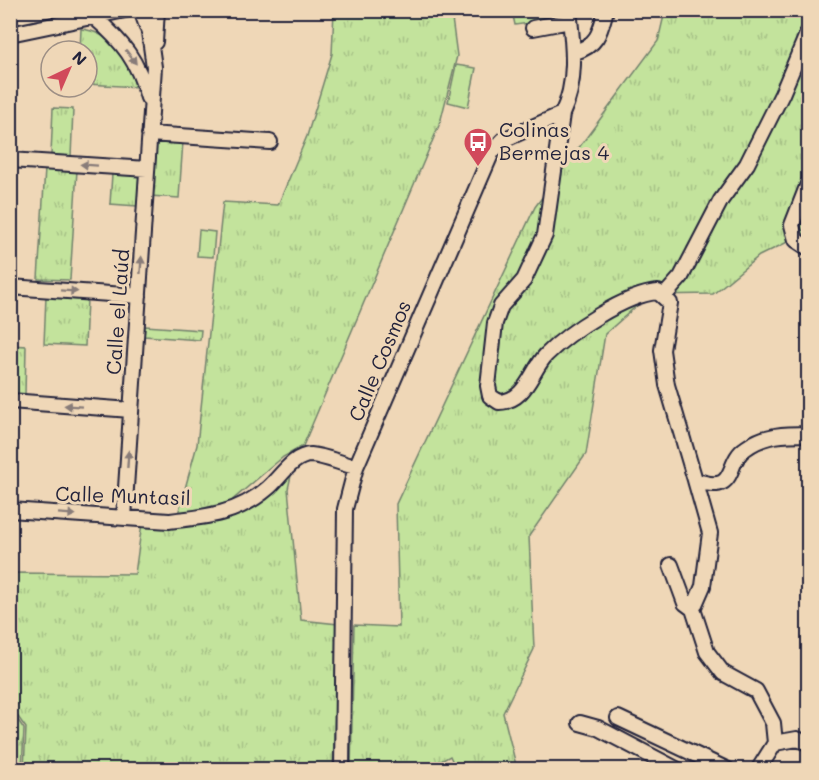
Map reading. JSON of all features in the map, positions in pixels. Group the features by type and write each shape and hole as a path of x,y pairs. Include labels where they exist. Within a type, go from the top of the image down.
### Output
{"street":[{"path":"10,34 64,17 94,17 125,10"},
{"name":"Calle el Laúd","path":"141,10 149,32 153,56"},
{"name":"Calle el Laúd","path":"124,518 153,56 158,10"},
{"path":"575,52 588,48 597,39 606,10"},
{"path":"533,28 570,16 575,52 568,102 562,114 545,236 530,270 501,306 495,323 488,386 490,396 500,402 511,400 524,390 547,354 565,340 597,319 646,293 658,292 665,295 670,303 662,350 667,385 710,533 703,586 693,609"},
{"name":"Calle el Laúd","path":"94,17 112,32 140,70 151,108"},
{"path":"665,295 681,277 721,200 747,164 782,94 808,32"},
{"name":"Calle Cosmos","path":"342,770 342,677 346,609 345,509 356,467 492,152 503,140 562,114"},
{"path":"149,134 270,142"},
{"path":"10,160 147,169"},
{"path":"808,184 792,225 796,240 808,248"},
{"path":"10,287 139,296"},
{"path":"10,401 131,410"},
{"path":"695,480 711,485 723,482 742,450 760,439 783,434 808,434"},
{"name":"Calle Muntasil","path":"10,510 183,520 227,513 249,503 269,488 297,459 310,455 356,467"},
{"path":"671,565 685,603 693,609 707,652 723,672 756,692 773,723 775,743 758,770"},
{"path":"618,718 728,770"},
{"path":"580,723 598,728 678,770"},
{"path":"775,743 797,739 808,744"}],"green space":[{"path":"334,11 451,11 457,56 440,123 303,446 283,457 230,502 178,514 197,445 223,202 278,205 307,136 332,54"},
{"path":"512,11 561,11 562,16 559,19 515,25"},
{"path":"665,11 808,11 808,232 759,256 713,294 649,295 605,334 586,454 529,536 534,649 503,713 517,769 456,769 450,756 427,769 351,770 354,625 399,627 396,504 535,207 658,41"},
{"path":"81,29 92,31 110,42 123,58 137,87 99,85 99,39 81,39"},
{"path":"456,65 476,68 468,107 448,102"},
{"path":"53,108 73,109 71,157 51,155"},
{"path":"154,139 183,141 179,198 150,196"},
{"path":"45,169 77,170 70,280 38,279"},
{"path":"112,174 139,175 137,206 110,204"},
{"path":"199,230 215,232 213,257 197,256"},
{"path":"46,296 87,299 85,346 44,344"},
{"path":"145,326 201,330 200,340 144,336"},
{"path":"10,345 26,346 25,395 11,394"},
{"path":"292,471 288,489 301,620 338,624 333,769 24,769 26,728 11,707 10,573 135,574 142,523 180,527 242,511"},
{"path":"11,710 24,729 22,769 11,769"}],"place":[{"name":"Colinas Bermejas 4","path":"478,168"}]}
